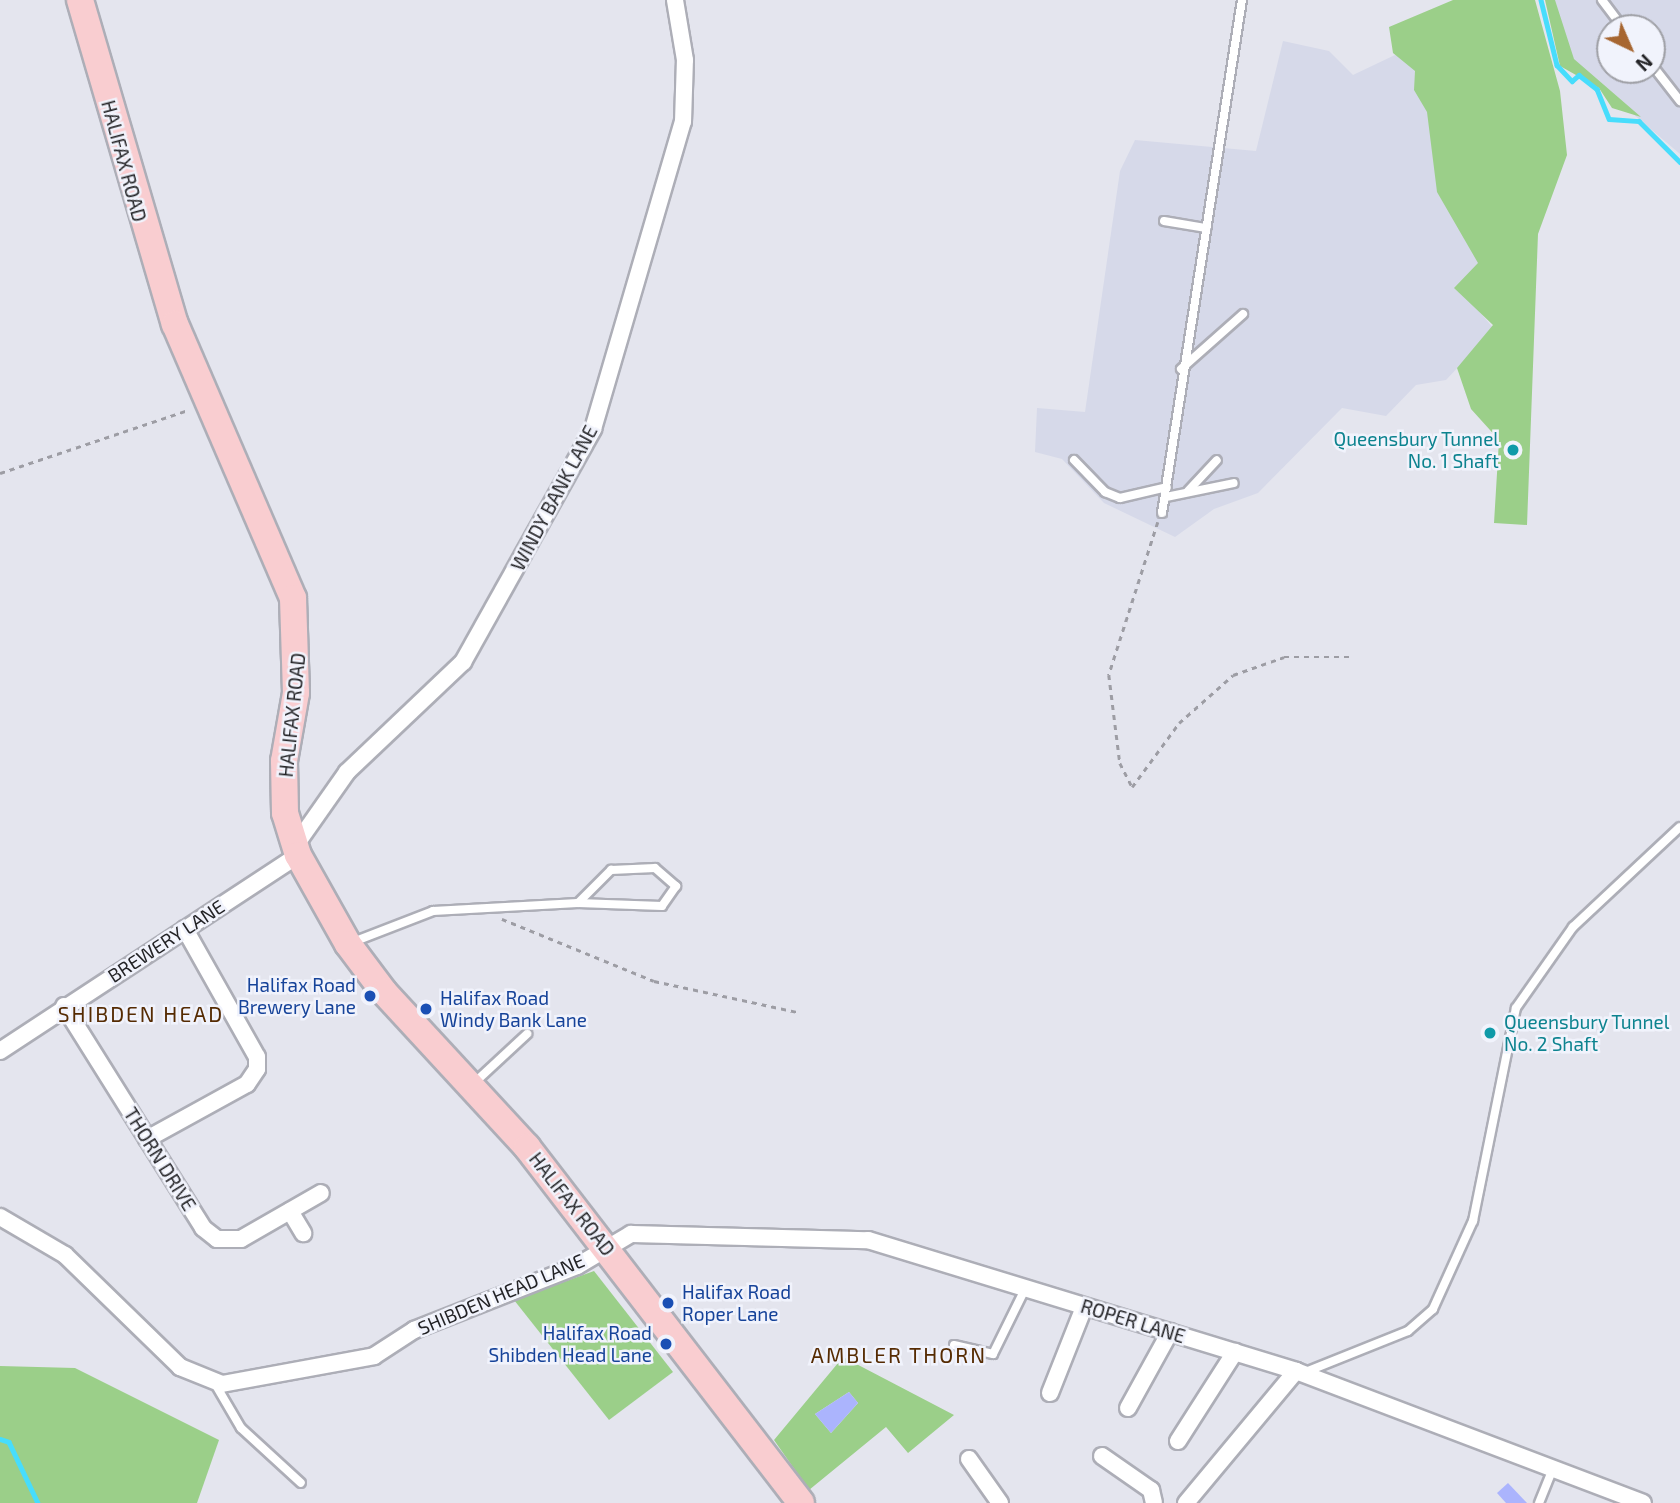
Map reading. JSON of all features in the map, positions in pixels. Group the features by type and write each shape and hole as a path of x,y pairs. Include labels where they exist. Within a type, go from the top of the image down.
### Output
{"main road":[{"name":"HALIFAX ROAD","path":"80,0 143,227 208,404 293,598 296,693 284,761 285,813 297,850 348,944 469,1087 527,1147 607,1247 801,1503"}],"street":[{"name":"WINDY BANK LANE","path":"297,850 347,772 463,662 593,429 683,122 685,60 674,0"},
{"name":"BREWERY LANE","path":"2,1046 185,929 297,850"},
{"path":"147,1139 247,1084 257,1069 257,1057 185,929"},
{"name":"THORN DRIVE","path":"64,1006 203,1228 217,1239 241,1239 321,1193"},
{"path":"290,1211 303,1233"},
{"name":"SHIBDEN HEAD LANE","path":"0,1217 65,1255 180,1367 214,1382 250,1383 374,1356 451,1312 577,1266 607,1247"},
{"name":"ROPER LANE","path":"607,1247 631,1234 807,1233 868,1240 1299,1372 1643,1503"},
{"path":"1050,1393 1084,1307"},
{"path":"1128,1408 1170,1332"},
{"path":"1178,1441 1235,1352"},
{"path":"1186,1503 1299,1372"},
{"path":"1102,1456 1151,1490 1153,1503"},
{"path":"969,1459 1000,1503"}],"lane":[{"path":"1162,513 1181,369 1242,0"},
{"path":"1666,83 1680,101"},
{"path":"1164,221 1206,228"},
{"path":"1181,369 1243,314"},
{"path":"1074,460 1105,492 1119,498 1167,487"},
{"path":"1186,493 1217,460"},
{"path":"1166,497 1234,483"},
{"path":"1299,1372 1408,1331 1433,1309 1473,1221 1516,1008 1573,927 1680,827"},
{"path":"348,944 433,911 477,905 662,906 676,886 655,868 611,870 578,904"},
{"path":"469,1087 527,1034"},
{"path":"954,1345 993,1354 1025,1289"},
{"path":"214,1382 241,1428 301,1483"},
{"path":"1539,1503 1553,1469"}],"path":[{"path":"0,473 208,404"},
{"path":"1162,513 1109,675 1120,763 1132,787 1179,723 1233,675 1284,657 1352,657"},
{"path":"477,905 654,981 797,1012"}],"shaded area":[{"path":"1552,0 1680,0 1680,154 1598,84 1666,84 1666,14 1596,14 1596,83 1566,57"},
{"path":"1283,41 1329,51 1353,75 1395,55 1419,62 1485,267 1462,291 1494,329 1446,380 1416,385 1386,416 1342,408 1258,493 1214,509 1175,537 1104,503 1062,459 1035,452 1037,408 1085,412 1120,171 1135,140 1256,151"}],"green space":[{"path":"1453,0 1535,0 1560,91 1567,155 1538,234 1527,525 1494,523 1499,440 1471,409 1457,368 1493,325 1454,288 1478,263 1437,192 1427,112 1414,90 1415,71 1393,53 1389,27"},
{"path":"1545,0 1555,0 1574,59 1596,78 1596,84 1603,84 1641,117 1612,108 1599,88 1560,66"},
{"path":"594,1271 673,1372 609,1420 514,1300"},
{"path":"843,1357 954,1415 908,1453 886,1427 809,1490 774,1440","holes":["849,1392 858,1403 831,1433 815,1414"]},
{"path":"0,1366 75,1368 219,1440 197,1503 0,1503"}],"building":[{"path":"849,1392 858,1403 831,1433 815,1414"},
{"path":"1508,1483 1527,1503 1506,1503 1497,1493"}],"waterway":[{"path":"1541,0 1557,65 1572,81 1579,75 1597,89 1609,119 1639,121 1680,162"},
{"path":"0,1439 9,1442 38,1503"}],"place":[{"name":"Queensbury Tunnel No. 1 Shaft","path":"1513,450"},
{"name":"Halifax Road Brewery Lane","path":"370,996"},
{"name":"Halifax Road Windy Bank Lane","path":"426,1009"},
{"name":"Queensbury Tunnel No. 2 Shaft","path":"1490,1033"},
{"name":"Halifax Road Roper Lane","path":"668,1303"},
{"name":"Halifax Road Shibden Head Lane","path":"666,1344"}],"district":[{"name":"SHIBDEN HEAD","path":"141,1014"},
{"name":"AMBLER THORN","path":"899,1355"}]}
